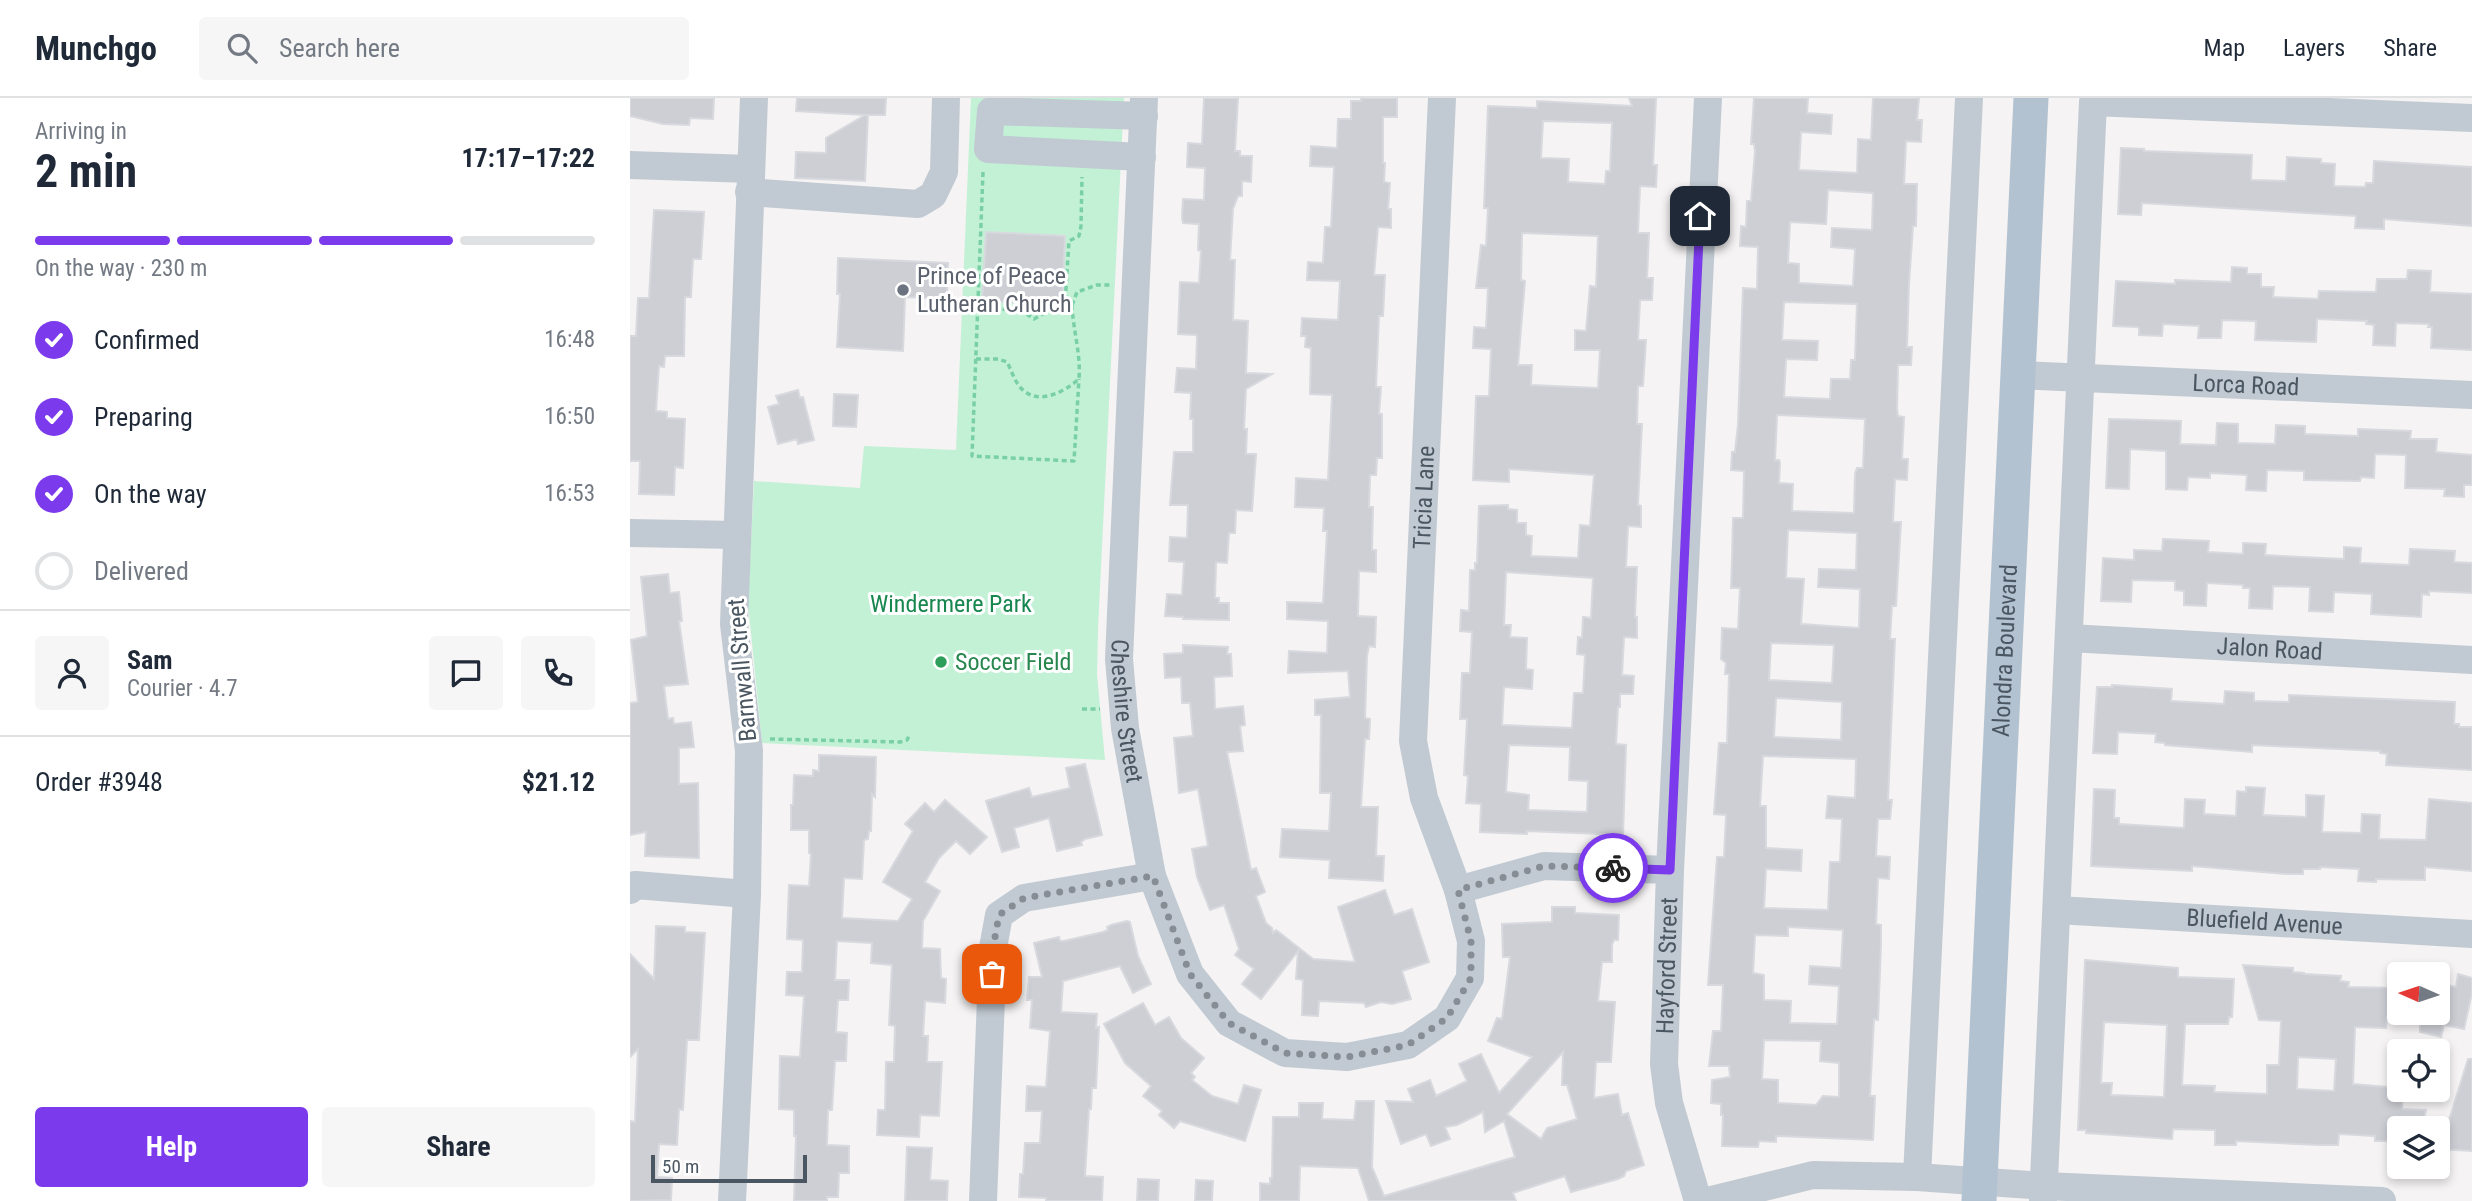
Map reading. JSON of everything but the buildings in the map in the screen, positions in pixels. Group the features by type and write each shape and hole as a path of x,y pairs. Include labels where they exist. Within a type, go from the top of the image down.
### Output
{"main road":[{"name":"Alondra Boulevard","path":"1980,1191 2031,98"}],"street":[{"name":"Barnwall Street","path":"732,1201 747,894 748,739 734,624 754,98"},
{"path":"630,164 918,204 933,195 944,172 946,98"},
{"name":"Tricia Lane","path":"1442,98 1413,741 1424,798 1458,890"},
{"name":"Hayford Street","path":"1698,1201 1669,1103 1664,1065 1670,870 1708,98"},
{"path":"1917,1177 1969,98"},
{"path":"2044,1194 2093,102 2401,106 2472,118"},
{"path":"1142,157 988,149 991,111 1144,107"},
{"name":"Cheshire Street","path":"1144,107 1119,659 1125,728 1153,876"},
{"name":"Lorca Road","path":"2018,375 2472,395"},
{"path":"630,533 736,535"},
{"name":"Jalon Road","path":"2069,638 2472,660"},
{"path":"983,1201 993,948 999,915 1024,898 1153,876 1190,974 1229,1023 1285,1053 1347,1057 1408,1045 1447,1018 1471,978 1471,941 1458,890 1544,866 1670,870"},
{"path":"630,890 635,885 747,894"},
{"name":"Bluefield Avenue","path":"2057,910 2472,934"},
{"path":"1707,1201 1813,1175 1917,1177 1980,1191 2044,1194 2382,1201"}],"path":[{"path":"988,149 981,180 972,456 1074,461 1080,364 1072,305 1077,292 1097,285 1136,285"},
{"path":"977,308 1021,310 1034,319 1055,307 1066,307 1069,241 1079,236 1082,226 1084,154"},
{"path":"1065,304 1072,305"},
{"path":"975,359 998,359 1007,362 1020,387 1031,395 1044,397 1058,394 1079,379"},
{"path":"748,739 900,742 907,740 910,734"}],"green space":[{"name":"Windermere Park","path":"971,98 1124,98 1098,628 1097,675 1105,760 762,743 748,603 754,481 860,488 864,446 956,450"}],"way so far":[{"path":"992,974 999,915 1024,898 1153,876 1190,974 1229,1023 1285,1053 1347,1057 1408,1045 1447,1018 1471,978 1471,941 1458,890 1544,866 1613,868"}],"place":[{"name":"Prince of Peace Lutheran Church","path":"903,290"},
{"name":"Soccer Field","path":"941,662"}],"route":[{"path":"1613,868 1670,870 1700,216"}]}
